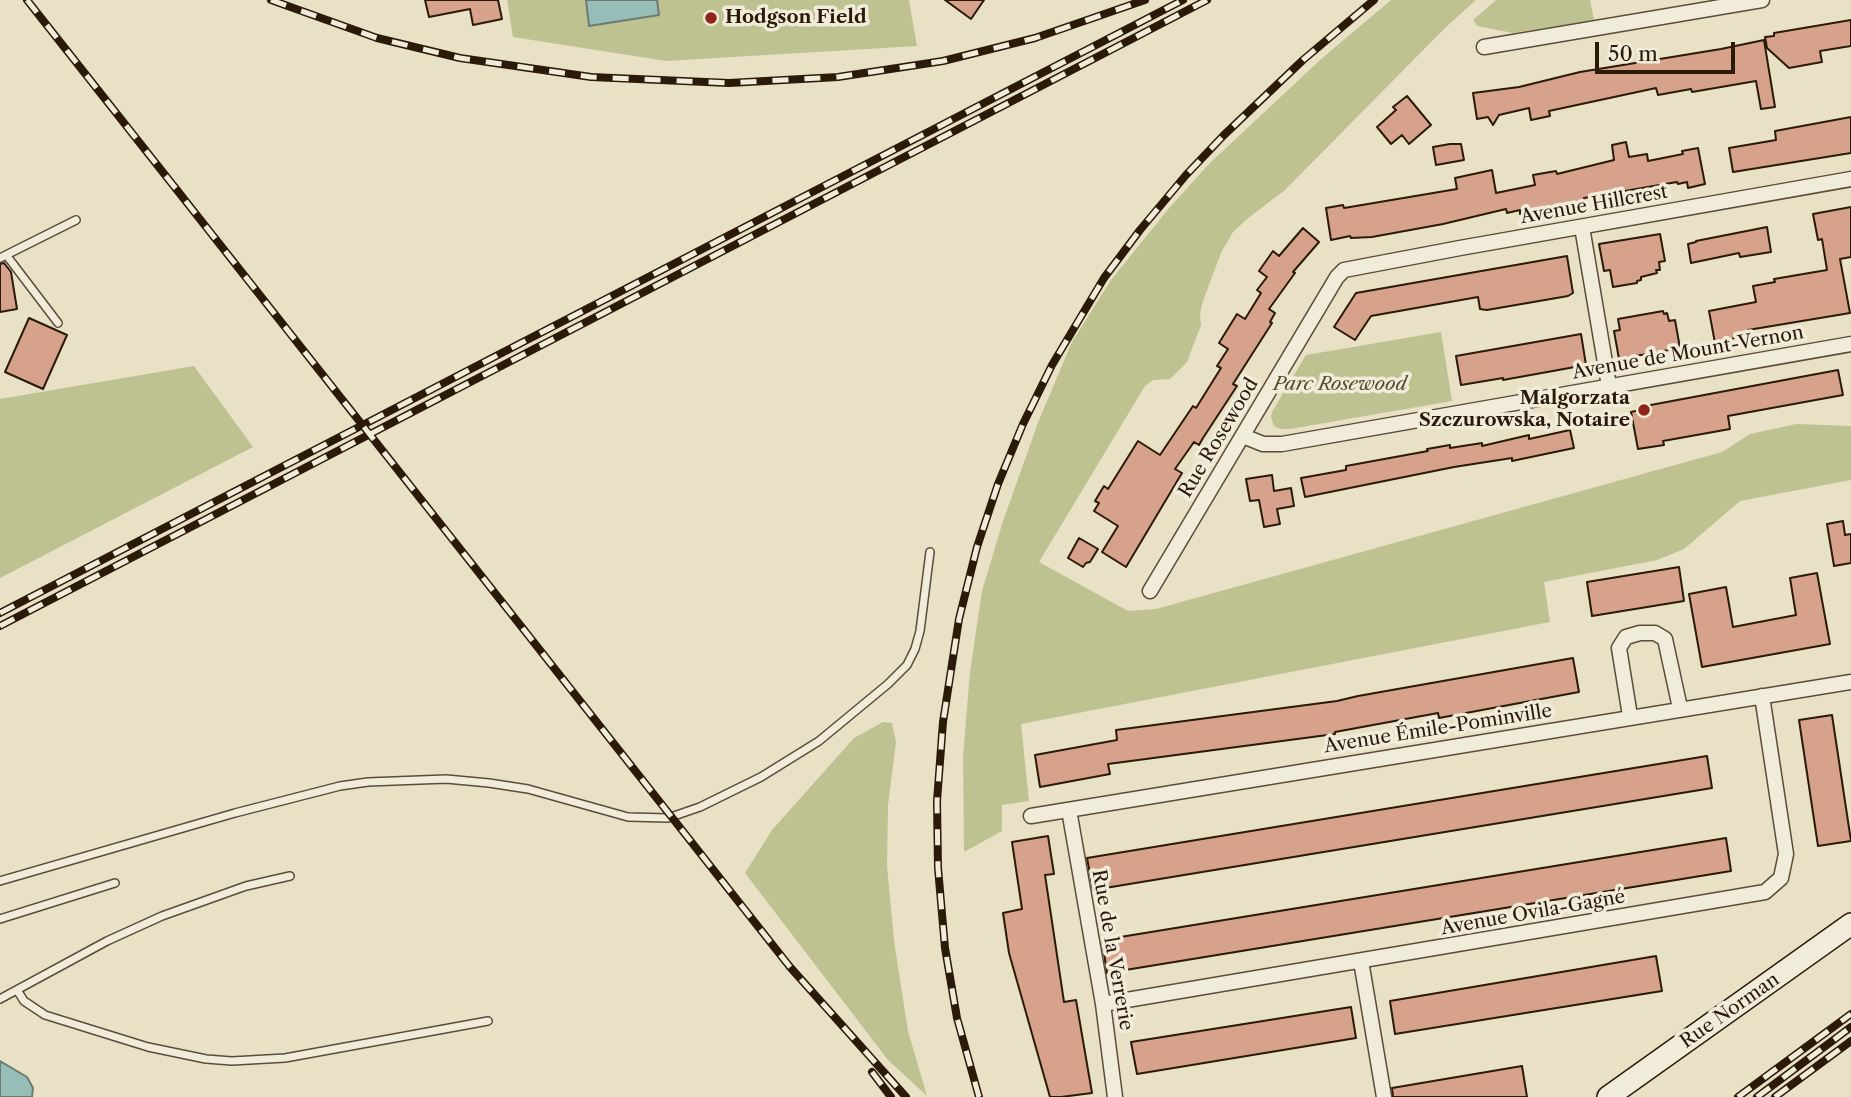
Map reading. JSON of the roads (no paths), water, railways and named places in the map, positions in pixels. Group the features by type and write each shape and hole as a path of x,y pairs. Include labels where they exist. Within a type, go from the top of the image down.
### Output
{"street":[{"path":"1484,47 1762,0"},
{"name":"Avenue Hillcrest","path":"1344,270 1851,179"},
{"path":"1582,227 1609,386"},
{"name":"Rue Rosewood","path":"1150,591 1344,270"},
{"name":"Avenue de Mount-Vernon","path":"1243,436 1263,444 1282,444 1851,344"},
{"path":"1630,716 1619,648 1626,637 1640,633 1655,633 1665,639 1680,708"},
{"name":"Avenue Émile-Pominville","path":"1031,816 1851,681"},
{"name":"Avenue Ovila-Gagné","path":"1103,1004 1759,894 1771,888 1784,872 1786,854 1762,696"},
{"name":"Rue de la Verrerie","path":"1069,810 1103,1004 1115,1097"},
{"name":"Rue Norman","path":"1608,1097 1851,924"},
{"path":"1362,961 1384,1097"}],"lane":[{"path":"58,323 3,257 76,220"},
{"path":"0,881 235,813 340,786 368,782 446,779 489,783 528,789 628,817 668,818 700,807 761,777 819,741 888,684 907,664 920,631 930,552"},
{"path":"0,999 107,941 162,916 246,886 290,876"},
{"path":"0,919 115,883"},
{"path":"17,990 24,1001 45,1015 148,1046 206,1059 232,1061 285,1058 488,1021"}],"water":[{"path":"586,0 657,0 659,15 589,26"},
{"path":"0,1061 27,1077 33,1088 32,1097 0,1097"}],"railway":[{"path":"27,0 790,967 906,1097"},
{"path":"271,0 377,38 460,58 591,77 729,83 838,77 943,61 1035,38 1145,0"},
{"path":"0,613 1183,0"},
{"path":"0,626 1207,0"},
{"path":"979,1097 957,1018 945,948 938,868 937,801 943,722 959,619 977,547 998,484 1052,365 1104,278 1140,230 1224,135 1303,60 1374,0"},
{"path":"1738,1097 1851,1014"},
{"path":"1757,1097 1851,1027"},
{"path":"1775,1097 1851,1041"},
{"path":"872,1072 891,1097"}],"place":[{"name":"Hodgson Field","path":"711,18"},
{"name":"Malgorzata Szczurowska, Notaire","path":"1644,410"}],"park label":[{"name":"Parc Rosewood","path":"1340,385"}]}
